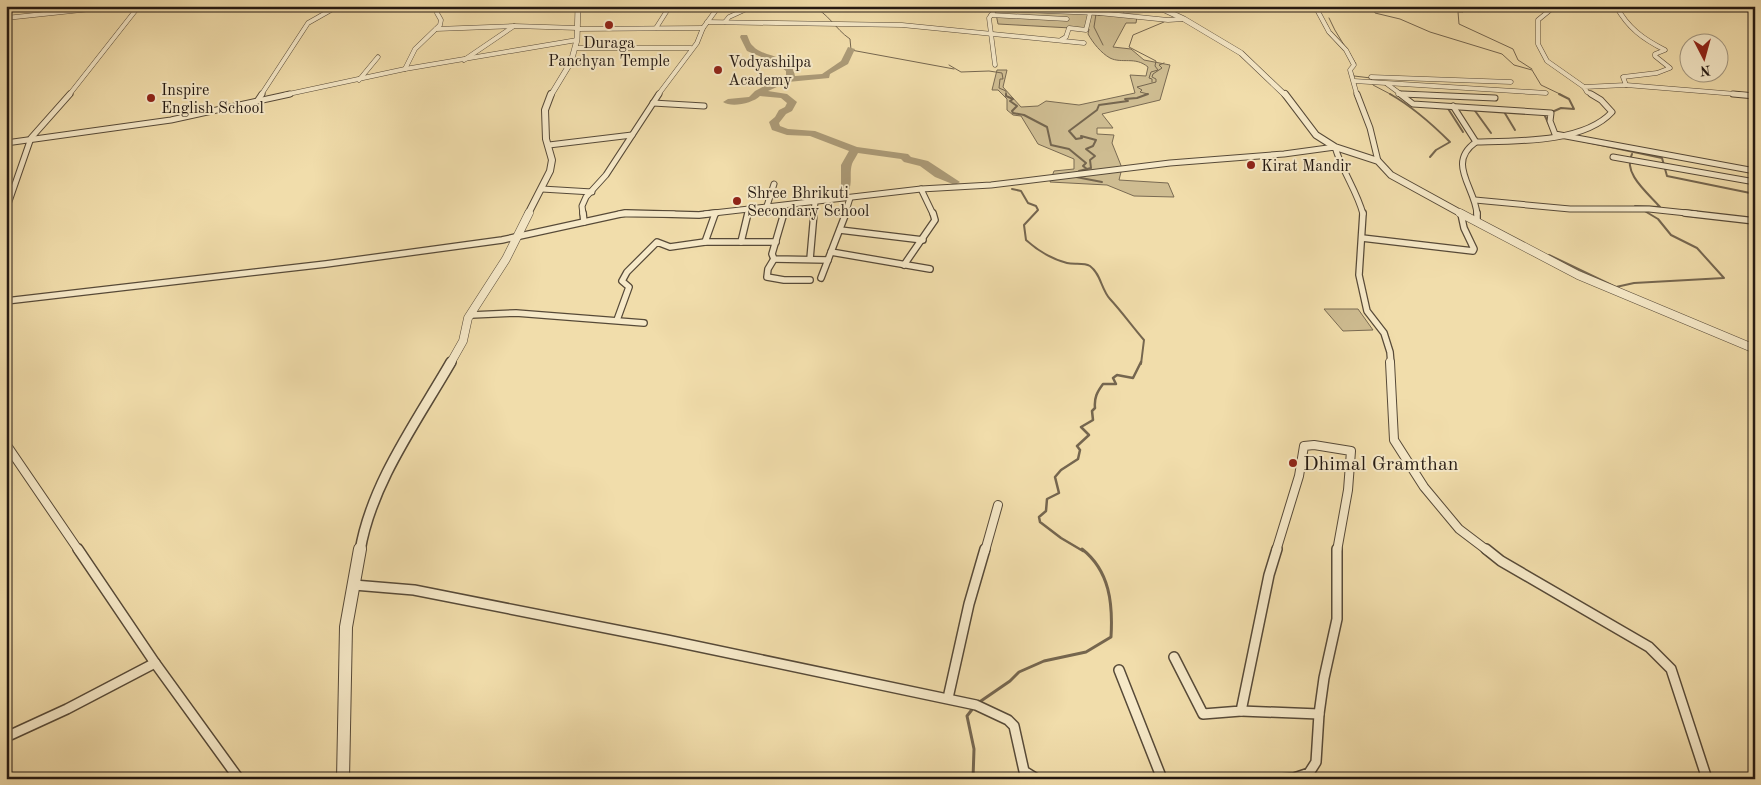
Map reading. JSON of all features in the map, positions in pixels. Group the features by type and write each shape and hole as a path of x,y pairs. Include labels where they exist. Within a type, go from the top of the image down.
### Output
{"street":[{"path":"6,18 118,6"},
{"path":"6,210 31,138 64,102 139,6"},
{"path":"258,100 308,23 338,6"},
{"path":"405,69 415,49 440,25 441,20 437,13 438,6"},
{"path":"343,779 346,627 363,530 378,490 463,341 465,326 489,288 550,171 552,160 546,139 545,110 554,88 571,62 578,29 578,6"},
{"path":"656,28 670,6"},
{"path":"584,222 582,206 586,197 592,192 632,136 646,111 697,43 703,28 720,6"},
{"path":"725,22 729,17 753,6"},
{"path":"1084,6 1096,7 1099,14"},
{"path":"1156,6 1184,19 1241,53 1284,92 1309,128 1334,147 1378,161"},
{"path":"1315,6 1330,33 1340,42 1351,57 1354,65 1350,70 1352,78 1360,105 1370,128 1378,161 1391,175 1578,275 1755,349"},
{"path":"1478,222 1475,200 1462,166 1462,154 1467,147 1476,142 1563,136 1588,129 1604,120 1612,112 1600,100 1587,92 1584,87 1547,61 1538,44 1538,20 1555,6"},
{"path":"1616,6 1629,28 1638,37 1665,50 1655,54 1655,56 1670,68 1657,73 1623,77 1626,85"},
{"path":"995,64 989,18 996,8 1090,13 1168,20 1184,19"},
{"path":"1126,16 1124,8 1164,10"},
{"path":"1026,10 1026,17"},
{"path":"1061,40 1066,37 1069,28 1086,30 1090,13"},
{"path":"991,15 1067,19"},
{"path":"707,22 782,25 902,25 1084,43"},
{"path":"436,29 514,26 578,29 703,28"},
{"path":"464,60 514,26"},
{"path":"6,143 31,138 171,120 405,69 576,44 628,49 642,47 692,48"},
{"path":"358,80 378,57"},
{"path":"1352,78 1511,82"},
{"path":"1352,78 1387,84 1485,88 1546,93"},
{"path":"1387,84 1412,104 1551,113 1550,121 1555,134 1664,156 1755,171"},
{"path":"1584,87 1626,85 1755,96"},
{"path":"1398,94 1496,98"},
{"path":"653,103 704,106"},
{"path":"1453,106 1476,142"},
{"path":"549,145 632,136"},
{"path":"6,301 391,256 502,240 625,213 715,214 921,189 1000,184 1170,163 1284,154 1334,147"},
{"path":"1334,147 1363,213 1359,275 1367,311 1384,333 1390,352 1394,440 1411,468 1459,529 1501,561 1649,646 1671,669 1706,779"},
{"path":"1664,156 1668,167"},
{"path":"1613,157 1755,182"},
{"path":"766,209 774,184"},
{"path":"542,189 592,192"},
{"path":"904,265 924,240 935,220 929,203 921,189"},
{"path":"821,278 840,230 850,198"},
{"path":"1475,200 1570,209 1649,209 1755,221"},
{"path":"810,259 815,202"},
{"path":"784,206 784,216 772,254 774,259 768,269 767,277 784,280 810,280"},
{"path":"741,242 749,210"},
{"path":"705,242 715,214"},
{"path":"1362,238 1473,251 1474,249 1464,228 1461,214"},
{"path":"840,230 924,240"},
{"path":"617,320 629,287 622,280 627,272 657,242 670,246 705,242 776,242"},
{"path":"832,252 930,269"},
{"path":"774,259 828,260"},
{"path":"471,315 516,313 644,323"},
{"path":"6,444 156,663 239,779"},
{"path":"1241,711 1269,575 1300,476 1304,446 1314,445 1351,451 1348,490 1337,552 1337,619 1324,678 1319,714 1316,762 1309,773 1295,778 1282,779"},
{"path":"948,698 969,604 998,505"},
{"path":"354,585 414,590 686,643 976,705 1008,720 1014,726 1024,772 1037,779"},
{"path":"1174,657 1203,714 1241,711 1319,714"},
{"path":"6,737 67,709 156,663"},
{"path":"1119,670 1162,779"}],"shaded area":[{"path":"995,9 1137,17 1136,23 1126,23 1113,47 1131,49 1144,60 1170,65 1160,100 1102,114 1113,128 1097,128 1097,134 1114,135 1112,143 1122,168 1119,180 1168,183 1174,197 1134,196 1107,185 1050,182 1054,171 1074,169 1074,159 1038,144 1021,116 1013,115 1007,110 1007,99 998,90 992,90 997,70 1007,70 1003,87 1021,107 1038,106 1046,101 1079,105 1135,93 1130,75 1146,76 1148,67 1138,62 1110,58 1097,47 1088,34 1089,29 998,24"},
{"path":"1324,309 1358,309 1373,330 1343,331"}],"waterway":[{"path":"811,6 827,16 850,39 851,50 954,69"},
{"path":"1046,6 1079,10"},
{"path":"1365,6 1374,10 1375,13 1400,19 1430,32 1502,54 1514,65 1532,70 1541,85 1562,95"},
{"path":"1475,6 1475,8 1459,10 1463,12 1458,12 1459,24 1513,49 1518,60 1532,69"},
{"path":"1096,14 1094,27 1103,45"},
{"path":"1329,18 1356,64 1352,69"},
{"path":"1152,82 1152,79 1149,78 1151,72 1158,70 1155,66 1156,61 1129,47 1133,35 1164,22"},
{"path":"744,37 750,49 777,60 790,70 791,76 786,79"},
{"path":"786,79 826,76 826,73 845,62 845,58 851,49"},
{"path":"1148,94 1140,92 1142,90 1137,87 1156,82 1156,79 1152,77 1153,74 1162,68 1159,65 1164,63"},
{"path":"949,65 961,72 989,71 1002,73 1003,79 1000,79 999,88 1006,91 1006,96 1013,99 1010,101 1017,106 1012,111 1013,113 1024,115 1047,127 1051,145 1069,149 1086,163 1083,166 1087,169"},
{"path":"1353,74 1354,76 1371,78 1373,85 1392,95"},
{"path":"758,93 786,79"},
{"path":"728,102 752,99 758,93"},
{"path":"758,93 784,96 792,102 789,109 782,112 779,119 774,122 775,128 787,132 811,133 855,150"},
{"path":"1087,169 1091,168 1090,160 1095,156 1086,149 1093,146 1096,140 1081,136 1082,138 1076,139 1069,131 1097,110 1099,105 1128,101 1125,99 1137,98 1148,94"},
{"path":"1144,95 1148,94"},
{"path":"1390,94 1422,116 1450,142 1436,150 1430,157"},
{"path":"1552,112 1561,108 1574,109 1569,99 1559,94"},
{"path":"1447,107 1463,132"},
{"path":"1473,108 1491,133"},
{"path":"1503,110 1515,130"},
{"path":"1544,114 1553,133"},
{"path":"1582,141 1662,158 1667,176 1755,194"},
{"path":"844,190 846,185 846,165 855,150"},
{"path":"855,150 904,156 908,160 924,164 938,174 955,182"},
{"path":"1632,154 1630,168 1633,175 1660,207 1635,206 1638,208"},
{"path":"1087,169 1079,171 1076,177 1102,182"},
{"path":"1012,189 1021,191 1028,203 1036,206 1038,210 1024,225 1026,240 1040,251 1056,259 1070,264 1087,265 1094,269 1107,295 1144,340 1141,364"},
{"path":"1616,287 1634,283 1724,278 1697,248 1671,235 1658,219 1643,210"},
{"path":"1549,255 1620,289"},
{"path":"1083,551 1061,538 1040,522 1039,517 1046,511 1047,499 1059,493 1055,477 1061,470 1078,459 1080,450 1077,446 1089,435 1081,427 1093,420 1092,411 1095,408 1096,398 1101,387 1103,384 1116,384 1113,378 1117,375 1133,378 1141,362"},
{"path":"978,703 1010,681 1019,672 1044,661 1086,652 1111,637 1111,612 1108,589 1099,567 1082,549"},
{"path":"973,779 974,749 967,716 974,707"}],"place":[{"name":"Duraga Panchyan Temple","path":"609,25"},
{"name":"Vodyashilpa Academy","path":"718,70"},
{"name":"Inspire English School","path":"151,98"},
{"name":"Kirat Mandir","path":"1251,165"},
{"name":"Shree Bhrikuti Secondary School","path":"737,201"},
{"name":"Dhimal Gramthan","path":"1293,463"}]}
